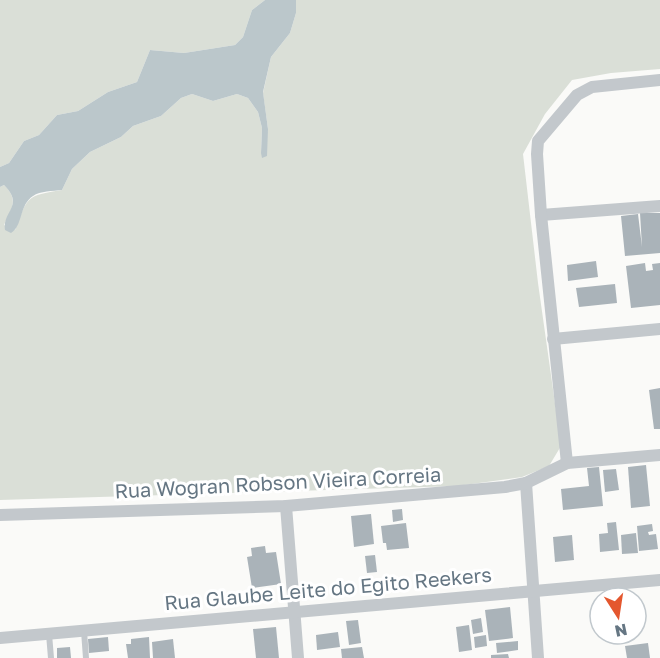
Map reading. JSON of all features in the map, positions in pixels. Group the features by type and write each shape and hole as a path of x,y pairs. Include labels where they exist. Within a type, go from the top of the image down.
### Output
{"street":[{"path":"567,463 553,339 537,154 538,141 577,95 591,87 660,80"},
{"path":"542,215 660,206"},
{"path":"553,339 660,329"},
{"name":"Rua Wogran Robson Vieira Correia","path":"0,515 286,506 392,498 526,483 567,463 660,455"},
{"path":"526,483 538,658"},
{"path":"286,506 298,658"},
{"name":"Rua Glaube Leite do Egito Reekers","path":"0,638 660,580"}],"lane":[{"path":"84,631 86,658"},
{"path":"49,634 51,658"}],"shaded area":[{"path":"0,0 265,0 252,10 243,37 235,45 184,53 150,50 137,82 108,92 78,111 57,115 39,135 24,141 9,163 0,167"},
{"path":"265,0 296,0 296,13 290,33 271,57 263,92 268,129 267,156 262,158 262,128 258,112 248,98 237,94 213,101 192,94 181,98 161,116 133,126 121,137 90,152 72,169 62,190 43,192 33,196 25,205 15,230 11,233 5,230 13,198 4,185 0,187 0,167 9,163 24,141 39,135 57,115 78,111 108,92 137,82 150,50 184,53 235,45 243,37 252,10"},
{"path":"296,0 660,0 660,69 611,73 572,80 545,114 523,154 561,446 549,466 522,477 457,486 0,500 0,187 4,185 9,190 13,200 4,225 15,230 26,204 35,196 62,190 72,169 90,152 121,137 133,126 161,116 181,98 192,94 213,101 237,94 248,98 258,112 262,128 261,153 268,129 263,93 271,57 290,33 296,13"}],"building":[{"path":"640,213 660,213 660,253 625,256 621,216 638,214 642,247"},
{"path":"596,261 598,277 568,281 567,265"},
{"path":"645,263 646,271 653,270 652,264 660,263 660,305 631,308 626,266"},
{"path":"615,284 617,303 579,307 576,288"},
{"path":"660,388 660,429 654,429 649,390"},
{"path":"646,465 650,506 631,508 628,467"},
{"path":"599,467 603,506 563,510 561,489 589,486 587,468"},
{"path":"616,469 619,490 605,492 603,470"},
{"path":"402,509 403,520 393,522 392,510"},
{"path":"371,514 374,544 354,547 351,516"},
{"path":"616,522 619,550 600,552 599,534 608,533 607,523"},
{"path":"406,523 409,548 387,550 386,543 383,543 381,526"},
{"path":"652,524 653,531 648,532 649,535 656,534 658,549 639,551 637,526"},
{"path":"636,533 638,553 622,554 621,535"},
{"path":"572,535 574,560 555,562 553,537"},
{"path":"265,546 266,553 276,552 281,584 252,588 247,557 252,556 251,548"},
{"path":"375,555 377,572 367,573 365,556"},
{"path":"510,607 513,638 489,641 485,610"},
{"path":"481,618 483,632 473,634 471,620"},
{"path":"358,620 361,643 349,645 346,621"},
{"path":"469,625 472,650 459,652 456,627"},
{"path":"276,627 279,658 256,658 253,629"},
{"path":"338,632 340,647 317,650 316,635"},
{"path":"486,635 487,646 475,648 474,637"},
{"path":"108,637 109,651 89,653 88,639"},
{"path":"149,637 150,658 128,658 126,644 131,644 131,639"},
{"path":"173,639 175,658 153,658 152,642"},
{"path":"518,641 518,650 497,653 496,643"},
{"path":"648,643 650,658 627,658 625,646 648,646"},
{"path":"70,647 71,658 57,658 57,648"},
{"path":"362,647 364,658 342,658 341,649"},
{"path":"508,654 509,658 491,658 491,655"}]}
